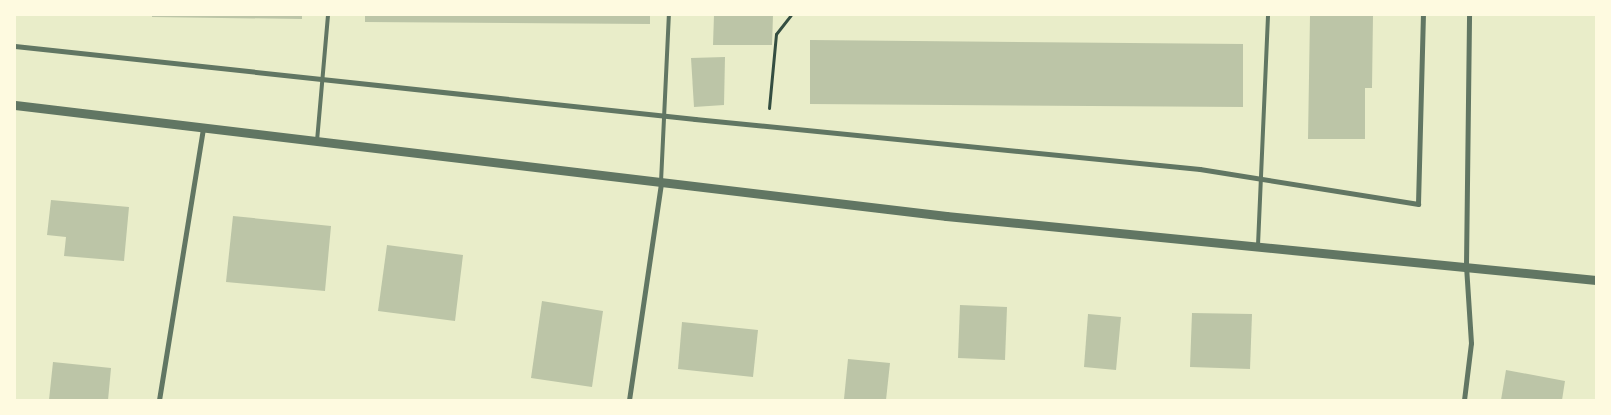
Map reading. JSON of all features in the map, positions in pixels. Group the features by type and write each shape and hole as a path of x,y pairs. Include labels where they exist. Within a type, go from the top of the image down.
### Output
{"street":[{"path":"15,46 664,116 1200,169 1418,204 1423,15"},
{"path":"1464,400 1471,343 1466,265 1469,15"},
{"path":"15,105 946,216 1466,265 1596,280"},
{"path":"160,400 203,127"},
{"path":"629,400 661,182"}],"lane":[{"path":"317,141 328,15"},
{"path":"661,182 669,15"},
{"path":"1258,246 1268,15"}],"path":[{"path":"766,126 776,34 792,15"}],"building":[{"path":"152,15 302,15 302,19 152,17"},
{"path":"365,15 650,15 650,24 365,22"},
{"path":"714,15 773,15 772,45 713,45"},
{"path":"1310,15 1373,15 1372,88 1365,88 1365,139 1308,139"},
{"path":"810,40 1243,44 1243,107 810,104"},
{"path":"725,57 724,105 694,107 691,58"},
{"path":"51,200 129,207 124,261 64,256 66,237 47,235"},
{"path":"233,216 331,226 325,291 226,282"},
{"path":"387,245 463,255 455,321 378,311"},
{"path":"542,301 603,311 592,387 531,378"},
{"path":"960,305 1007,307 1005,360 958,358"},
{"path":"1192,313 1252,314 1250,369 1190,367"},
{"path":"1088,314 1121,317 1116,370 1084,367"},
{"path":"682,322 758,330 753,377 678,369"},
{"path":"848,359 890,363 886,400 844,399"},
{"path":"53,362 111,368 108,400 49,400"},
{"path":"1506,370 1565,381 1562,400 1501,400"}]}
